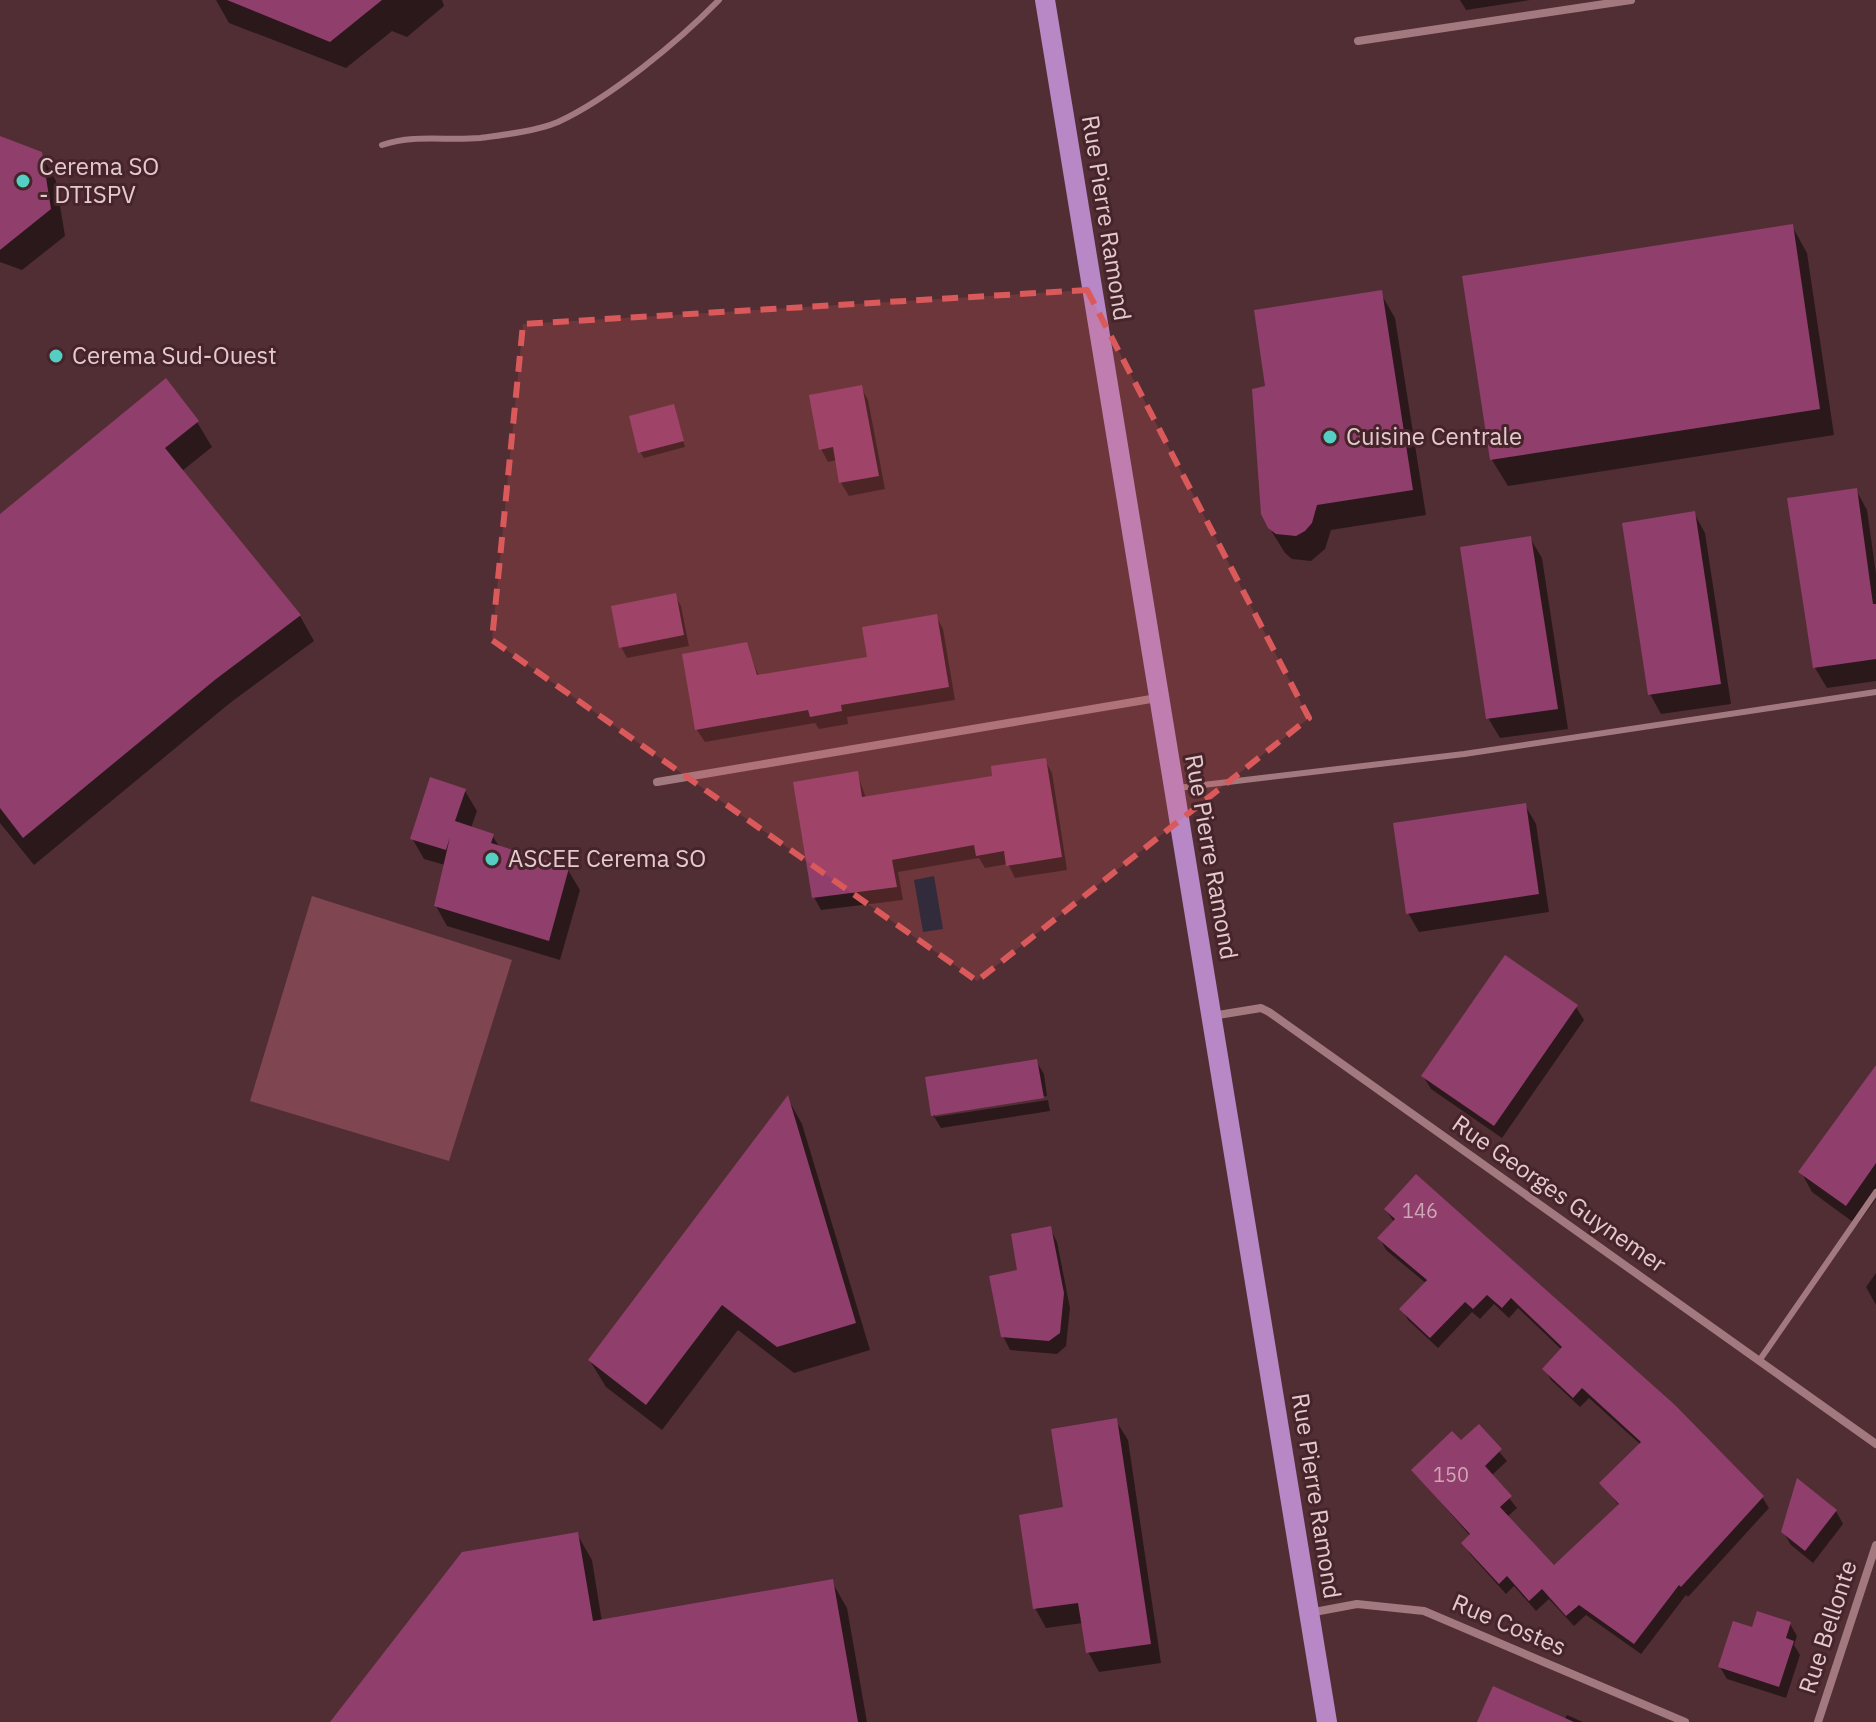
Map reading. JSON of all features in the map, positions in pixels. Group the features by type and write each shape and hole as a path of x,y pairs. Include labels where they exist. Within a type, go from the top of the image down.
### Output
{"main road":[{"name":"Rue Pierre Ramond","path":"1045,0 1327,1722"}],"street":[{"path":"1358,41 1631,0"},
{"path":"657,782 1157,698"},
{"name":"Rue Georges Guynemer","path":"1210,1017 1261,1008 1269,1012 1876,1444"},
{"name":"Rue Bellonte","path":"1818,1722 1876,1545"},
{"name":"Rue Costes","path":"1309,1613 1357,1604 1424,1611 1685,1722"}],"lane":[{"path":"382,145 405,138 479,138 557,123 627,78 687,33 719,0"},
{"path":"1173,788 1464,754 1876,692"},
{"path":"1759,1361 1876,1192"}],"highlighted area":[{"path":"1087,290 1309,718 977,981 492,640 523,324"}],"shaded area":[{"path":"312,896 512,960 449,1161 250,1101"}],"water":[{"path":"934,876 943,929 923,932 914,880"}],"building":[{"path":"227,0 382,0 330,42"},
{"name":"Cerema SO - DTISPV","path":"0,136 42,152 51,209 0,250"},
{"path":"1793,224 1820,409 1490,460 1462,276"},
{"name":"Cuisine Centrale","path":"1382,290 1413,490 1317,505 1312,523 1305,531 1296,536 1276,534 1268,528 1261,514 1252,389 1265,386 1254,310"},
{"path":"166,378 199,421 165,448 301,615 216,679 23,838 0,808 0,514"},
{"path":"862,385 879,476 839,483 833,447 819,450 809,395"},
{"path":"674,404 684,441 638,453 629,416"},
{"path":"1857,488 1873,604 1876,604 1876,659 1813,668 1787,498"},
{"path":"1695,511 1721,684 1648,695 1622,523"},
{"path":"1531,536 1558,709 1486,719 1460,547"},
{"path":"676,593 684,635 619,648 611,606"},
{"path":"937,614 949,687 841,705 842,711 810,717 808,710 695,730 682,654 747,642 757,675 867,657 862,627"},
{"path":"1046,758 1062,857 1006,866 1004,851 976,856 974,845 892,860 897,887 812,898 793,782 858,771 862,797 992,776 991,766"},
{"name":"ASCEE Cerema SO","path":"430,777 466,789 455,821 494,834 491,843 569,868 549,941 434,906 450,837 446,850 410,839"},
{"path":"1526,803 1539,894 1406,914 1393,823"},
{"path":"1505,955 1578,1005 1494,1126 1421,1076"},
{"path":"1037,1059 1044,1098 931,1116 925,1077"},
{"path":"1876,1065 1876,1163 1846,1206 1798,1172"},
{"path":"788,1095 856,1323 777,1347 722,1305 646,1405 588,1360"},
{"path":"1416,1174 1675,1405 1764,1496 1681,1587 1679,1585 1634,1644 1579,1605 1566,1616 1542,1589 1529,1601 1507,1576 1499,1584 1461,1543 1470,1534 1411,1470 1452,1431 1461,1440 1479,1424 1502,1449 1485,1466 1512,1496 1500,1507 1554,1565 1619,1504 1599,1483 1641,1442 1582,1388 1573,1398 1542,1369 1562,1347 1511,1298 1502,1308 1487,1295 1473,1309 1465,1302 1430,1338 1399,1309 1427,1280 1377,1238 1395,1219 1384,1209"},
{"path":"1051,1226 1064,1293 1060,1333 1049,1341 1001,1337 989,1276 1017,1270 1011,1234"},
{"path":"1117,1418 1151,1644 1086,1653 1078,1603 1033,1609 1019,1515 1063,1507 1051,1429"},
{"path":"1797,1478 1837,1510 1805,1551 1781,1532"},
{"path":"578,1532 593,1621 833,1579 858,1722 330,1722 462,1552"},
{"path":"1757,1611 1791,1622 1786,1638 1794,1641 1779,1687 1718,1667 1733,1621 1752,1627"},
{"path":"1493,1686 1574,1722 1477,1722"}],"place":[{"name":"Cerema SO - DTISPV","path":"23,181"},
{"name":"Cerema Sud-Ouest","path":"56,356"},
{"name":"Cuisine Centrale","path":"1330,437"},
{"name":"ASCEE Cerema SO","path":"492,859"}]}
